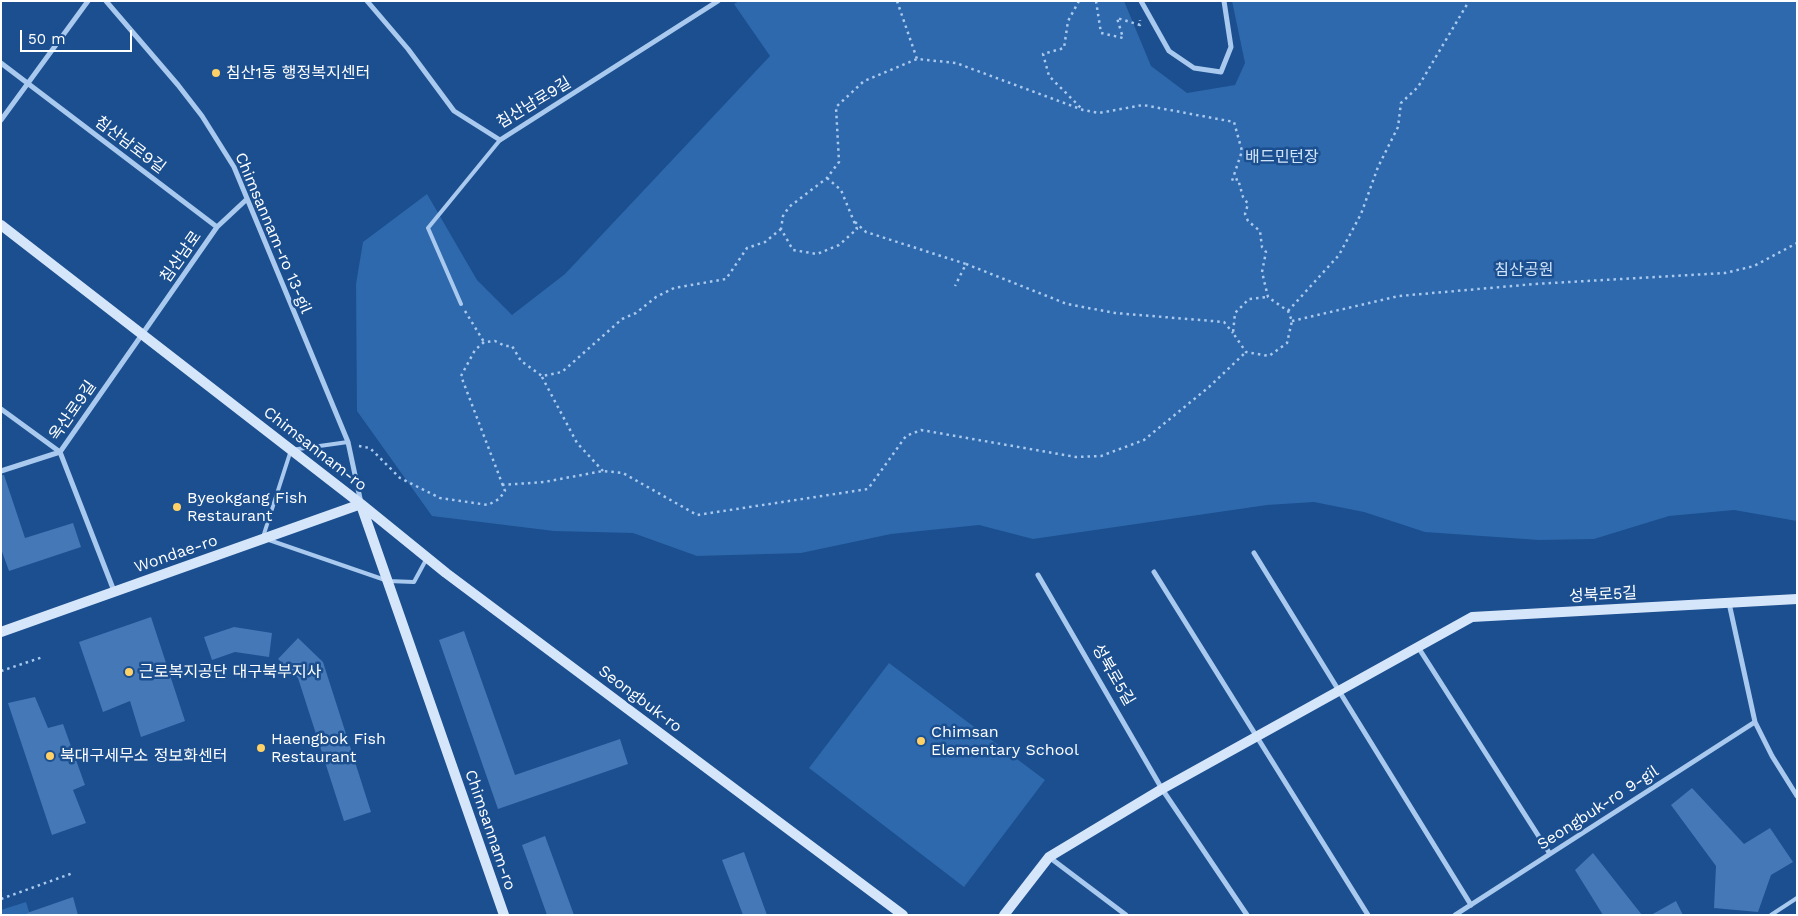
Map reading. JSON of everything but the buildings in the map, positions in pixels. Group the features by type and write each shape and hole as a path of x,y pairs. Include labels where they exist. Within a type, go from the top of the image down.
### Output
{"main road":[{"name":"Chimsannam-ro","path":"1,225 361,504 504,915"},
{"name":"Wondae-ro","path":"1,632 361,504"},
{"name":"Seongbuk-ro","path":"361,504 427,558 903,915"},
{"name":"성북로5길","path":"1004,915 1049,857 1162,789 1472,617 1797,598"}],"street":[{"path":"1,120 88,1"},
{"name":"Chimsannam-ro 13-gil","path":"106,1 202,116 234,167 348,442 361,504"},
{"name":"침산남로9길","path":"367,1 454,111 500,140 718,1"},
{"path":"1141,1 1168,51 1194,68 1221,72 1230,47 1224,1"},
{"name":"침산남로9길","path":"1,63 217,227"},
{"name":"침산남로","path":"142,334 217,227 247,200"},
{"name":"옥산로9길","path":"1,471 60,452 142,334"},
{"path":"1,409 60,452 114,592"},
{"path":"1254,553 1471,905"},
{"path":"1154,572 1368,915"},
{"name":"성북로5길","path":"1038,576 1162,789 1247,915"},
{"path":"1729,602 1755,722 1772,756 1797,796"},
{"path":"1418,647 1550,854"},
{"name":"Seongbuk-ro 9-gil","path":"1455,915 1755,722"},
{"path":"1049,857 1126,915"}],"lane":[{"path":"461,304 428,228 500,140"},
{"path":"348,442 291,450 262,538 388,581 414,582 427,558"},
{"path":"1771,915 1797,898"}],"path":[{"path":"897,1 916,59"},
{"path":"1079,1 1068,21 1064,48 1043,54 1049,76 1083,110"},
{"path":"1096,1 1101,33 1123,38 1117,18 1140,25 1139,17"},
{"path":"1288,311 1339,255 1362,214 1378,167 1398,126 1401,103 1418,87 1470,1"},
{"path":"827,178 841,190 857,229 839,245 817,254 793,250 781,229 783,216 789,207 827,178 839,162 836,108 864,81 916,59 956,63 1083,110 1100,113 1143,105 1234,122 1242,151 1232,180 1238,179 1243,197 1248,204 1245,214 1248,221 1260,231 1262,247 1266,252 1266,261 1262,272 1268,297"},
{"path":"854,221 866,232 966,264 1067,304 1115,313 1224,322 1246,352 1269,356 1288,343 1292,321 1288,311 1268,297 1249,299 1235,314 1233,333"},
{"path":"542,376 562,372 622,319 636,313 656,297 674,288 726,279 746,248 765,242 781,229"},
{"path":"1292,321 1399,296 1525,284 1725,273 1754,266 1797,243"},
{"path":"955,286 966,264"},
{"path":"461,304 484,342"},
{"path":"348,442 370,448 400,478 440,498 488,505 499,499 505,492 461,376 475,350 484,342 495,341 505,346 512,346 521,361 542,376 576,443 604,471"},
{"path":"502,485 544,482 604,471 623,473 697,515 868,489 906,436 921,430 1076,457 1101,456 1144,440 1209,387 1246,352"},
{"path":"1,671 43,656"},
{"path":"1,900 73,872"}],"green space":[{"name":"침산공원","path":"739,1 1124,1 1151,66 1187,93 1235,85 1245,63 1232,1 1797,1 1797,521 1734,510 1669,516 1594,539 1539,540 1425,532 1364,512 1314,502 1267,505 1033,539 979,525 891,534 801,553 697,556 633,533 554,531 432,516 357,411 356,284 363,242 427,194 477,280 512,315 565,274 770,56 734,4"},
{"path":"889,663 1045,780 964,887 809,768"},
{"path":"26,902 30,915 1,915 1,910"}],"place":[{"name":"침산1동 행정복지센터","path":"216,73"},
{"name":"Byeokgang Fish Restaurant","path":"177,507"},
{"name":"근로복지공단 대구북부지사","path":"129,672"},
{"name":"Chimsan Elementary School","path":"921,741"},
{"name":"Haengbok Fish Restaurant","path":"261,748"},
{"name":"북대구세무소 정보화센터","path":"50,756"}],"park label":[{"name":"배드민턴장","path":"1282,157"}]}
